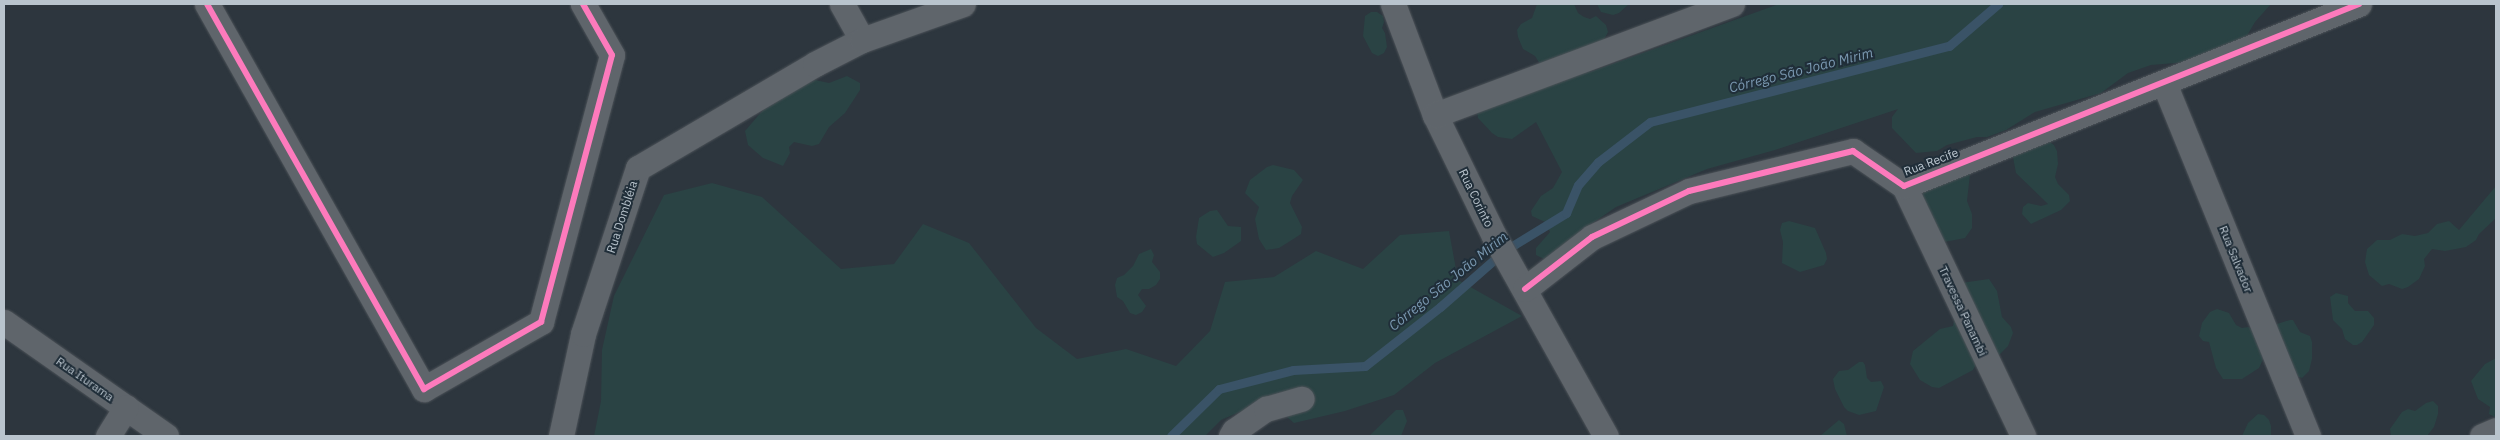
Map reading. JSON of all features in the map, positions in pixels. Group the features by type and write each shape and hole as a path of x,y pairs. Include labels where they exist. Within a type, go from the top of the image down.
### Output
{"street":[{"path":"207,4 424,388 541,322 612,55 583,4"},
{"path":"842,4 862,40"},
{"name":"Rua Dombléia","path":"561,436 583,334 638,168 815,64 862,40 963,4"},
{"name":"Rua Corinto","path":"1393,4 1435,115 1494,236 1606,436"},
{"path":"1435,115 1732,4"},
{"name":"Rua Recife","path":"1518,279 1592,237 1689,191 1853,151 1904,186 2359,4"},
{"name":"Rua Salvador","path":"2164,83 2308,436"},
{"name":"Travessa Panambi","path":"1904,186 2023,436"},
{"name":"Rua Iturama","path":"4,322 166,436"},
{"path":"1231,436 1234,431 1266,409 1302,400"},
{"path":"108,436 126,407"},
{"path":"2482,436 2496,430"}],"green space":[{"path":"1537,4 1574,4 1578,13 1584,17 1590,19 1596,16 1606,25 1608,32 1589,68 1590,72 1779,4 2271,4 2255,22 2245,39 2187,62 2151,65 2128,73 2101,93 2035,112 2006,130 1987,137 1977,137 1947,145 1937,151 1916,153 1892,128 1892,117 1898,109 1775,150 1707,169 1616,207 1587,227 1546,260 1536,255 1536,248 1550,232 1545,222 1532,216 1531,211 1541,196 1553,188 1562,172 1536,122 1512,139 1498,137 1478,118 1477,111 1542,67 1535,56 1523,49 1517,30 1521,24 1532,18"},
{"path":"1597,4 1629,4 1619,13 1613,15 1601,12"},
{"path":"1371,12 1377,12 1383,16 1384,22 1382,28 1385,33 1387,47 1384,53 1378,56 1372,53 1363,36 1365,16"},
{"path":"847,76 860,83 860,90 845,113 829,127 819,144 812,146 794,142 789,147 790,153 783,166 763,158 748,145 745,131 763,110 775,103 787,85 808,83 815,80 829,83"},
{"path":"2042,137 2054,145 2057,151 2058,164 2055,177 2058,184 2069,195 2070,201 2061,210 2031,224 2022,214 2023,207 2028,203 2041,206 2048,204 2016,173 2012,152"},
{"path":"1273,165 1294,170 1303,180 1292,196 1290,203 1302,227 1301,234 1295,238 1279,248 1266,250 1259,239 1255,219 1259,207 1245,193 1250,180 1267,167"},
{"path":"1967,169 1970,174 1967,201 1972,214 1972,228 1965,238 1939,243 1919,199 1924,186"},
{"path":"712,183 762,197 841,269 894,264 923,224 969,243 1036,328 1077,359 1126,349 1176,366 1210,331 1225,282 1274,277 1316,251 1363,269 1400,235 1449,231 1458,280 1522,316 1435,363 1394,395 1345,411 1294,423 1267,400 1221,420 1205,436 594,436 601,401 602,350 614,296 664,195"},
{"path":"2496,186 2496,218 2479,234 2476,240 2466,247 2445,251 2432,249 2424,259 2425,266 2419,279 2402,289 2389,284 2382,286 2369,275 2365,262 2367,249 2377,240 2390,240 2402,234 2415,236 2428,233 2437,224 2449,221 2459,230"},
{"path":"1217,210 1228,226 1241,227 1241,241 1224,253 1213,257 1197,244 1196,237 1199,218 1210,211"},
{"path":"1789,221 1815,228 1826,253 1827,259 1824,265 1800,272 1782,263 1783,242 1780,230 1782,223"},
{"path":"1151,249 1154,255 1152,262 1160,272 1160,279 1156,285 1149,289 1142,289 1138,295 1146,306 1142,312 1136,315 1130,313 1123,301 1117,297 1115,285 1117,278 1124,275 1133,266 1139,254"},
{"path":"1989,279 1997,291 2002,317 2011,327 2013,333 2008,346 1994,360 1976,364 1973,370 1939,388 1932,387 1920,380 1910,364 1913,351 1940,329 1953,326 1961,283"},
{"path":"2336,293 2348,296 2348,303 2355,311 2368,311 2374,318 2374,325 2362,342 2357,345 2353,345 2345,339 2342,329 2333,320 2330,297"},
{"path":"2217,309 2229,313 2236,325 2254,330 2265,355 2259,368 2242,379 2223,379 2216,368 2209,342 2203,341 2199,336 2202,323 2210,312"},
{"path":"2293,320 2300,332 2310,336 2312,342 2312,359 2309,371 2302,378 2296,376 2272,329 2277,324"},
{"path":"2496,358 2495,417 2489,414 2490,407 2478,399 2471,381 2485,364"},
{"path":"1859,362 1863,362 1865,365 1867,378 1871,382 1881,381 1884,387 1876,411 1859,415 1848,411 1844,407 1835,389 1833,379 1839,371 1848,370"},
{"path":"2433,401 2438,406 2438,414 2434,427 2427,436 2391,436 2390,429 2402,412 2408,409 2415,411 2426,403"},
{"path":"1396,410 1403,410 1407,421 1401,436 1369,436"},
{"path":"2258,414 2264,415 2269,420 2271,436 2242,436 2248,423"},
{"path":"1839,420 1844,424 1847,436 1820,436"}],"waterway":[{"name":"Córrego São João Mirim","path":"1171,436 1219,389 1293,370 1365,366 1440,307 1504,251 1566,213 1578,185 1598,162 1650,122 1949,46 1998,4"}],"cycle path":[{"path":"207,4 424,389 541,322 612,55 583,4"},
{"path":"1525,289 1592,237 1689,191 1853,151 1904,186 2359,4"}]}
